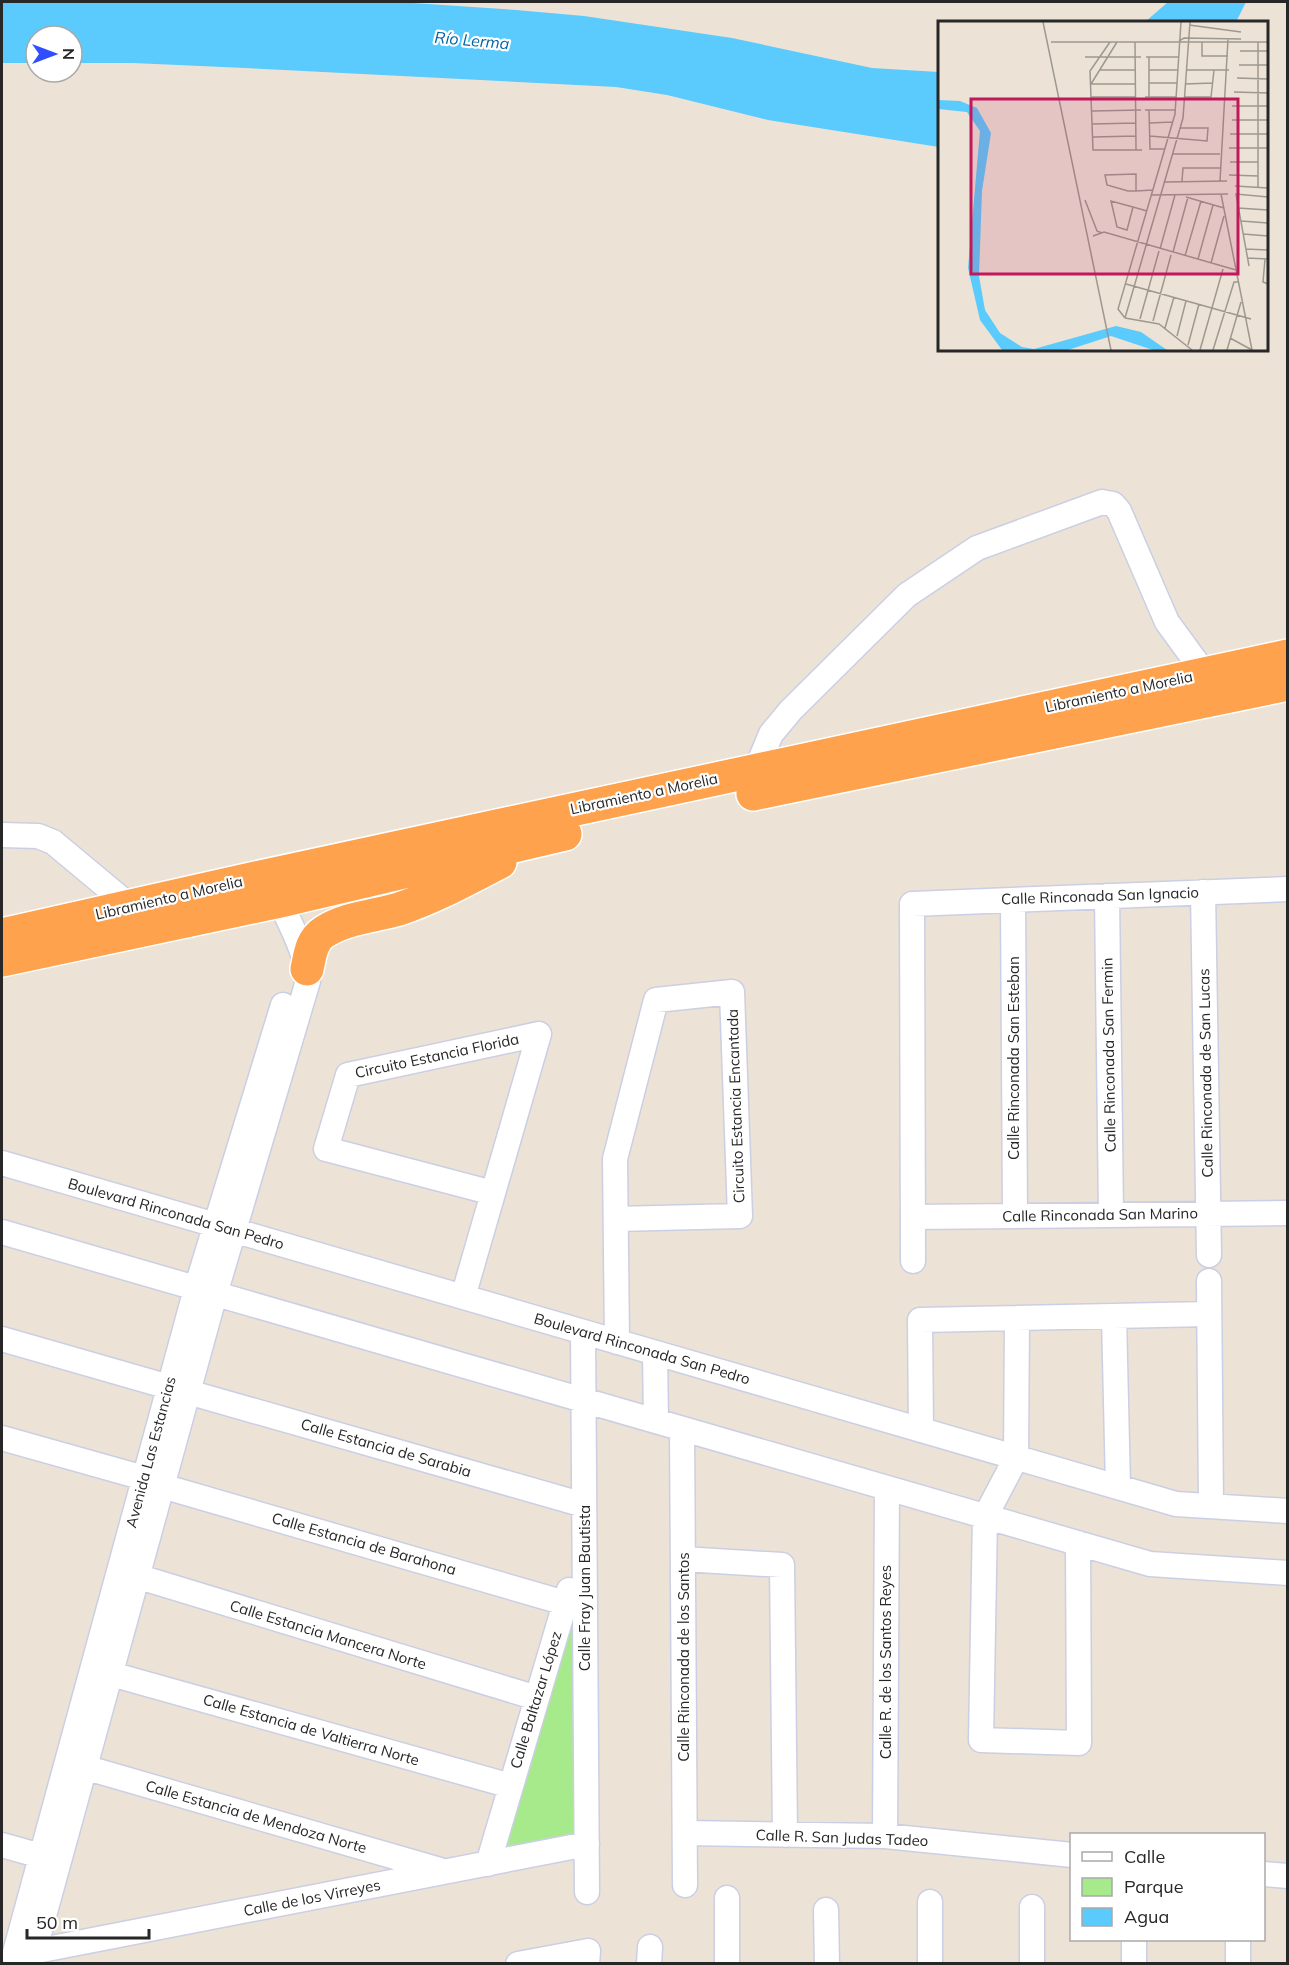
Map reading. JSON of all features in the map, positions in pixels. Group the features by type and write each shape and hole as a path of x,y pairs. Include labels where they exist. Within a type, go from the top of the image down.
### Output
{"highway":[{"name":"Libramiento a Morelia","path":"2,935 246,880 1287,656"},
{"name":"Libramiento a Morelia","path":"2,960 280,901 607,824 1287,684"},
{"path":"305,961 322,933 429,898 545,839"}],"street":[{"path":"756,770 771,734 791,710 907,595 977,548 1102,502 1113,504 1119,511 1167,622 1205,674"},
{"path":"2,835 38,836 53,842 131,907"},
{"name":"Calle Rinconada San Ignacio","path":"913,1217 912,904 1287,889"},
{"name":"Calle Rinconada de San Lucas","path":"1203,892 1209,1255"},
{"name":"Calle Rinconada San Fermin","path":"1107,896 1111,1215"},
{"name":"Calle Rinconada San Esteban","path":"1013,900 1015,1216"},
{"path":"280,901 305,961"},
{"name":"Avenida Las Estancias","path":"16,1955 76,1765 206,1291 308,981 305,961"},
{"name":"Circuito Estancia Encantada","path":"616,1220 740,1216 732,993 656,1000 615,1159 616,1342"},
{"name":"Circuito Estancia Florida","path":"463,1297 539,1035 348,1076 326,1149 493,1193"},
{"name":"Boulevard Rinconada San Pedro","path":"2,1163 1176,1504 1287,1511"},
{"name":"Calle Rinconada San Marino","path":"913,1217 1287,1213"},
{"path":"913,1217 914,1261"},
{"path":"2,1232 1150,1564 1287,1573"},
{"path":"1209,1281 1211,1506"},
{"path":"921,1430 920,1320 1209,1314"},
{"path":"1114,1316 1119,1487"},
{"path":"1017,1318 1016,1458 985,1516 981,1740 1079,1743 1078,1543"},
{"name":"Calle Fray Juan Bautista","path":"583,1332 587,1892"},
{"name":"Calle Estancia de Sarabia","path":"2,1339 584,1505"},
{"path":"655,1353 656,1421"},
{"name":"Calle Rinconada de los Santos","path":"682,1429 685,1885"},
{"name":"Calle Estancia de Barahona","path":"2,1438 565,1603"},
{"name":"Calle R. de los Santos Reyes","path":"885,1836 887,1488"},
{"name":"Calle Baltazar López","path":"488,1863 585,1536"},
{"path":"683,1559 782,1565 785,1835"},
{"name":"Avenida Las Estancias","path":"16,1955 41,1856 111,1674 128,1574"},
{"name":"Calle Estancia Mancera Norte","path":"128,1574 537,1698"},
{"name":"Calle Estancia de Valtierra Norte","path":"111,1674 511,1786"},
{"name":"Calle Estancia de Mendoza Norte","path":"76,1765 445,1872"},
{"name":"Calle R. San Judas Tadeo","path":"685,1833 885,1836 1070,1855"},
{"name":"Calle de los Virreyes","path":"16,1955 587,1844"},
{"path":"2,1845 41,1856"},
{"path":"1265,1874 1287,1876"},
{"path":"727,1898 727,1964"},
{"path":"930,1902 930,1964"},
{"path":"1032,1907 1032,1964"},
{"path":"826,1910 827,1964"},
{"path":"1134,1941 1134,1964"},
{"path":"1238,1941 1238,1964"},
{"path":"518,1964 588,1957"}],"green space":[{"path":"576,1592 575,1838 500,1846"}],"water":[{"name":"Río Lerma","path":"2,2 398,2 584,16 732,38 872,68 938,72 938,147 768,120 667,95 616,87 245,68 84,63 84,24 24,24 24,63 2,63"},
{"path":"1168,2 1246,2 1236,21 1146,21"}]}
